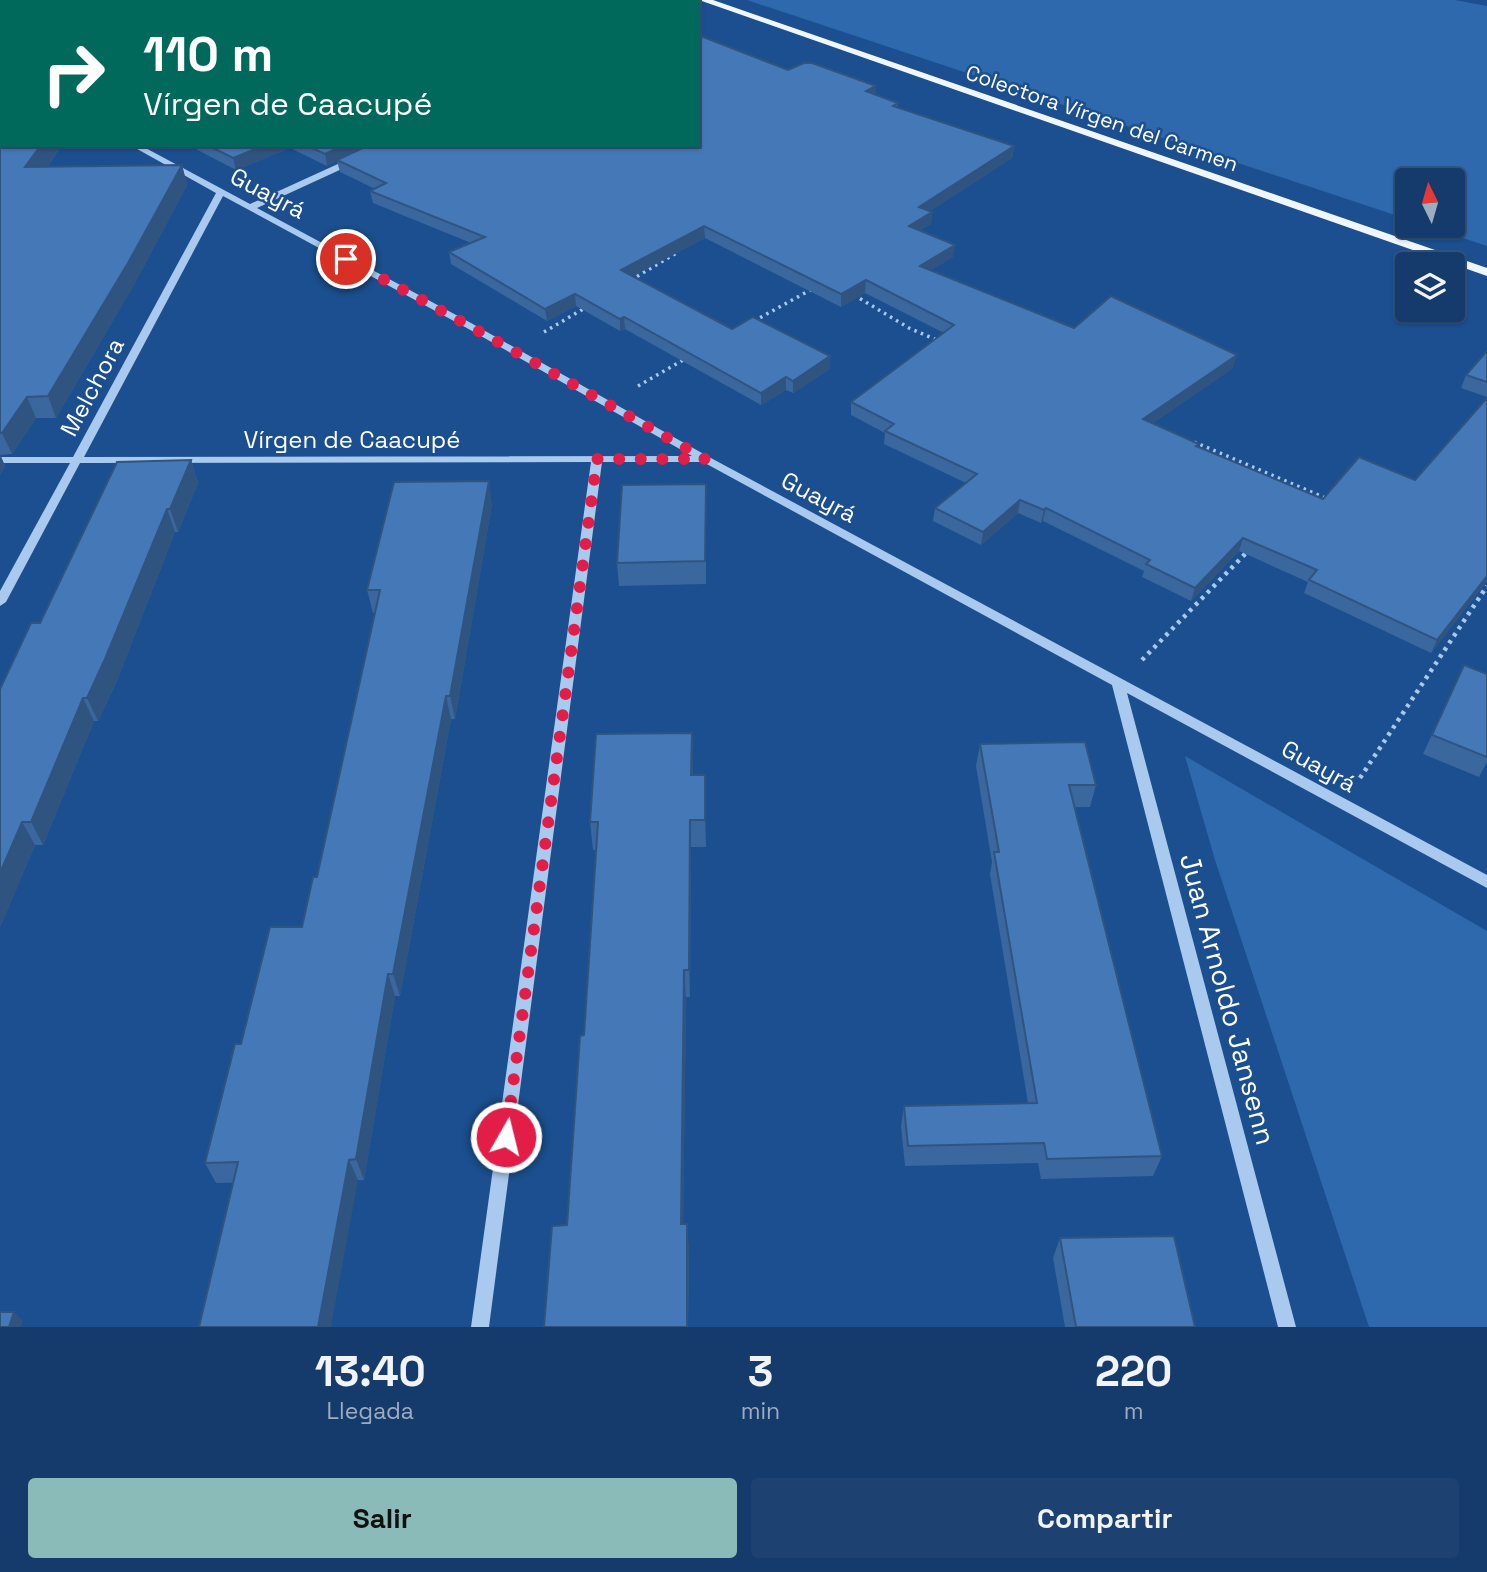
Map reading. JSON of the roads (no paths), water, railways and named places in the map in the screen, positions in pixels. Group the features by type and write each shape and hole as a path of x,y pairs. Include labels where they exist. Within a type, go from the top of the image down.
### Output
{"main road":[{"name":"Colectora Vírgen del Carmen","path":"704,0 1487,272"}],"street":[{"name":"Guayrá","path":"138,147 1118,684 1227,739 1487,882"},
{"path":"249,208 361,157"},
{"name":"Melchora","path":"0,602 221,192"},
{"path":"480,1327 597,459"},
{"name":"Vírgen de Caacupé","path":"0,460 705,459"},
{"name":"Juan Arnoldo Jansenn","path":"1118,684 1287,1327"}]}
